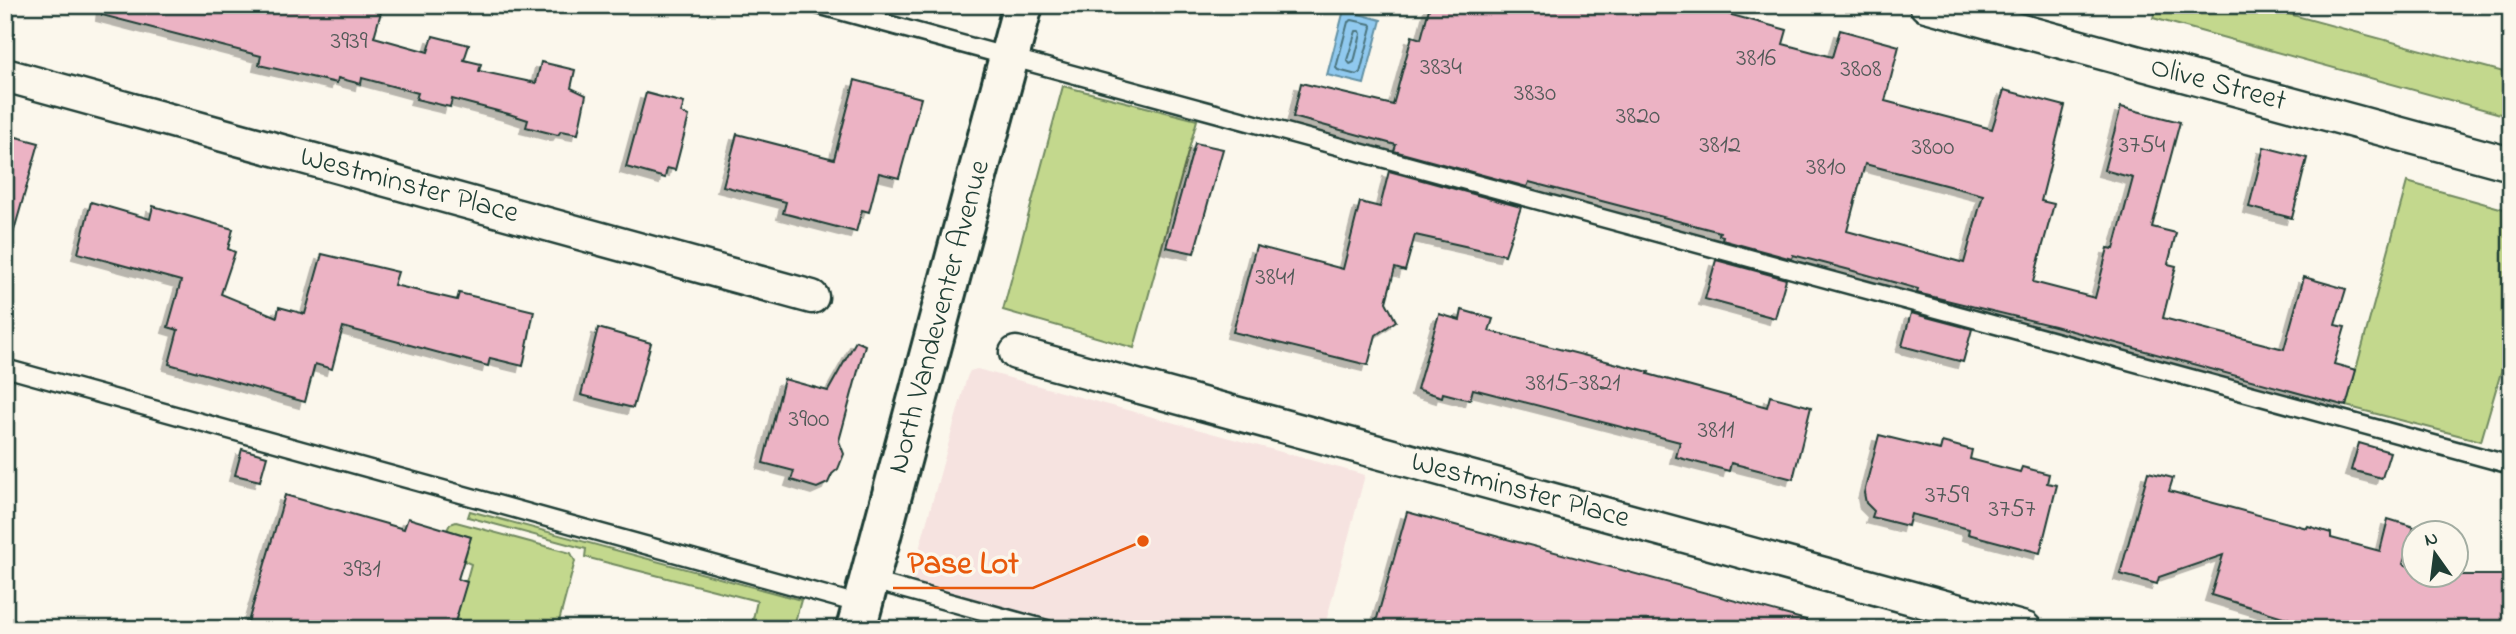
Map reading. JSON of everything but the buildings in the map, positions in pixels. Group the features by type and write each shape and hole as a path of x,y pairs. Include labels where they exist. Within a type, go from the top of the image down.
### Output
{"main road":[{"name":"North Vandeventer Avenue","path":"862,605 1023,5"}],"street":[{"name":"Olive Street","path":"1926,5 2511,164"},
{"name":"Westminster Place","path":"5,75 812,297"},
{"name":"Westminster Place","path":"1016,353 2025,629"}],"lane":[{"path":"818,5 2511,465"},
{"path":"5,368 862,605 1046,629"}],"shaded area":[{"path":"977,369 1365,475 1324,629 1074,629 910,582 967,377 970,371"}],"green space":[{"path":"2157,5 2256,5 2511,74 2511,117 2153,18"},
{"path":"1063,86 1197,120 1134,348 1003,310"},
{"path":"2407,182 2511,211 2511,337 2481,441 2346,406"},
{"path":"470,511 801,600 793,629 751,628 757,601 585,557 586,549 468,517"},
{"path":"456,522 571,553 575,561 557,629 453,629 471,564 464,561 471,537 447,530 450,524"}],"water":[{"path":"1344,10 1381,20 1364,84 1327,75"}],"place":[{"name":"Pase Lot","path":"1143,541"}]}
